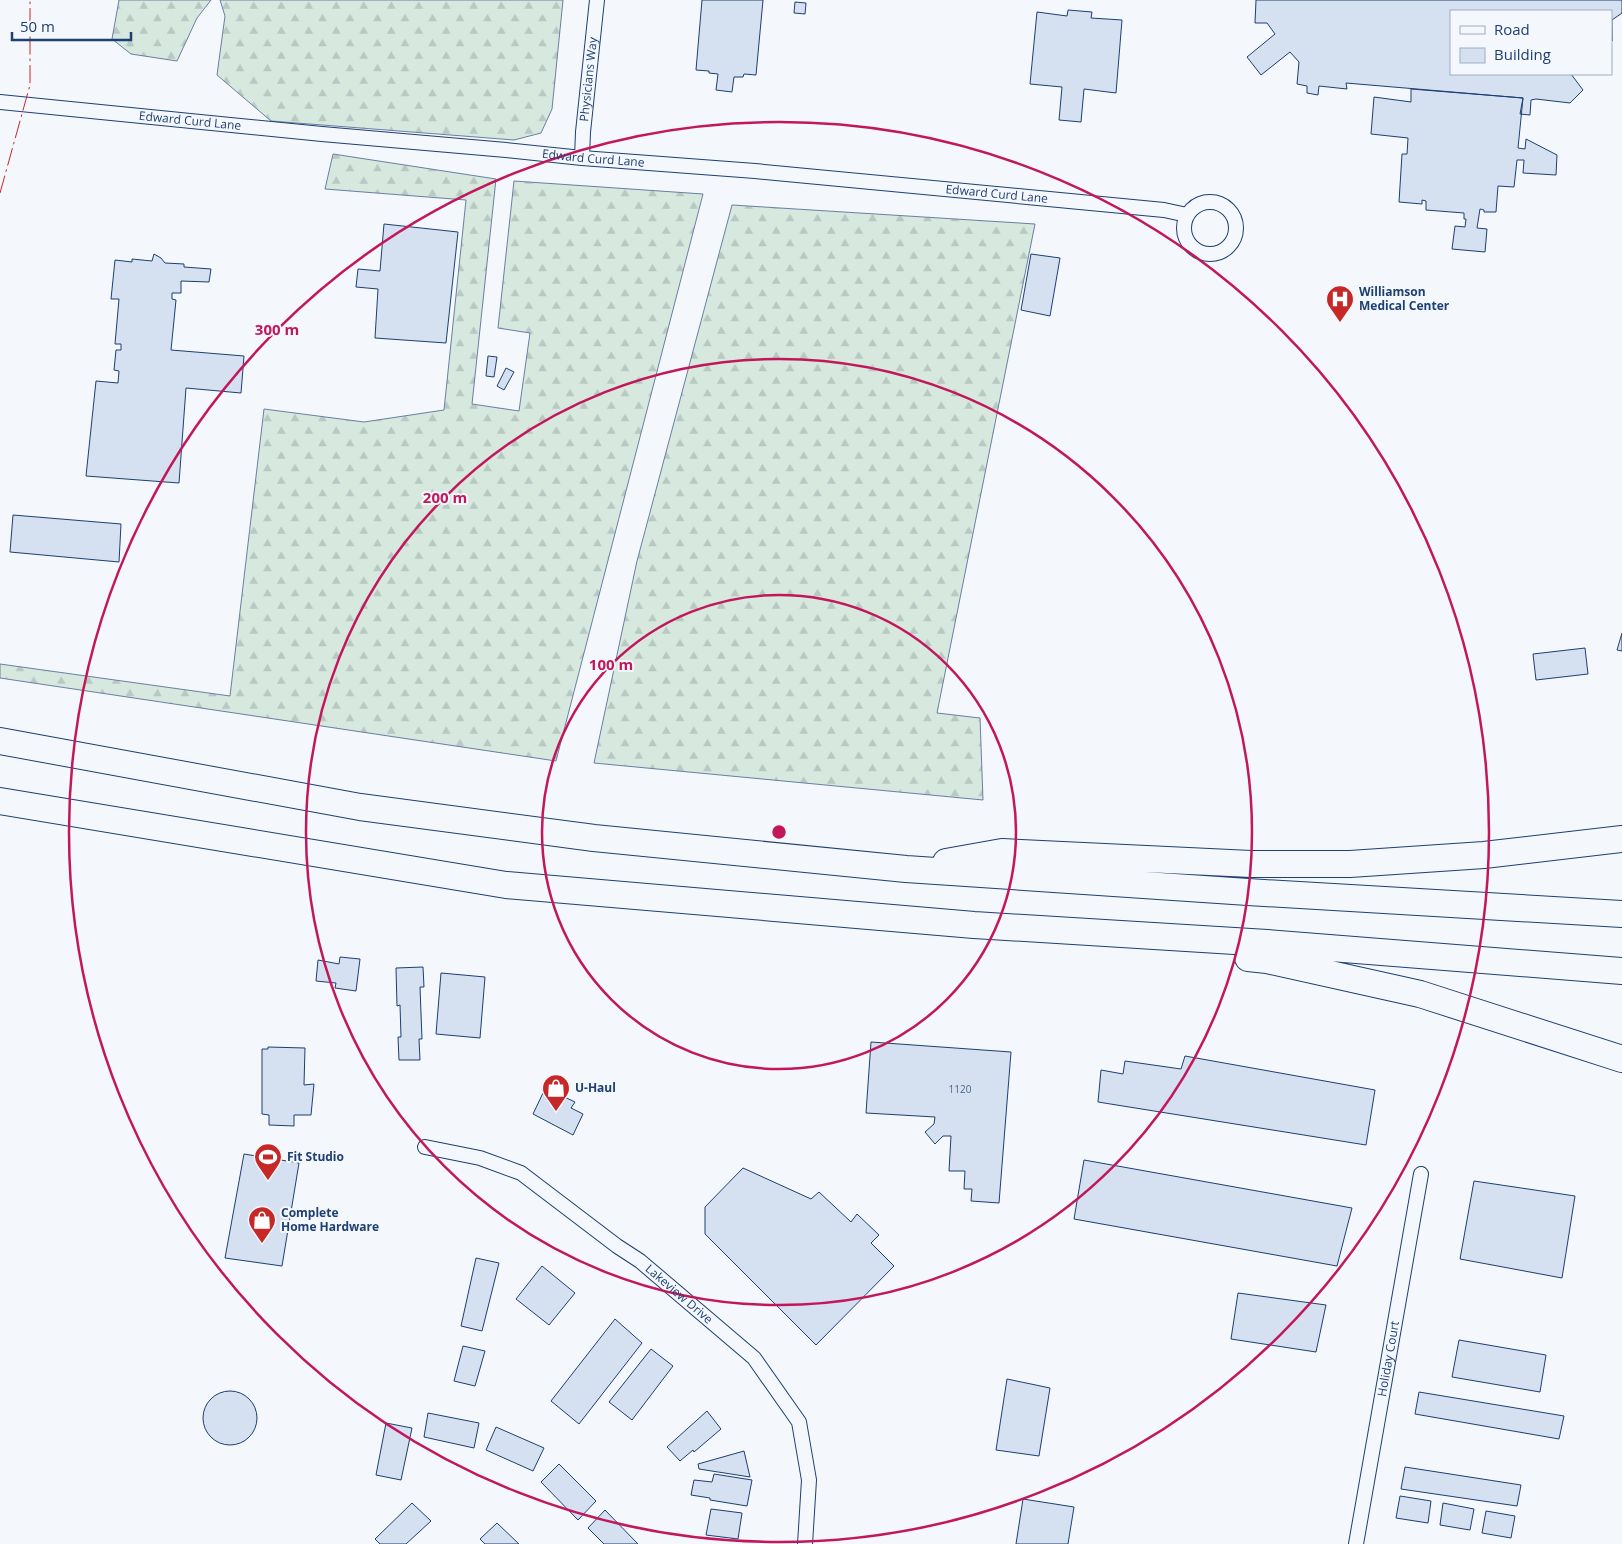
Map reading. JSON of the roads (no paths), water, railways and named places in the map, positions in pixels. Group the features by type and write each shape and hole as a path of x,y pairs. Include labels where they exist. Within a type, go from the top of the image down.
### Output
{"highway":[{"path":"0,741 360,807 594,838 906,869 1622,914"},
{"path":"0,801 506,885 974,925 1267,943 1622,971"},
{"path":"906,869 1002,852 1251,864 1350,864 1484,854 1622,838"},
{"path":"974,925 1147,951 1267,960 1420,994 1622,1059"}],"street":[{"name":"Physicians Way","path":"582,158 597,0"},
{"name":"Edward Curd Lane","path":"0,102 582,158 755,171 1164,210 1187,215"},
{"name":"Lakeview Drive","path":"425,1147 480,1158 524,1174 640,1262 754,1358 798,1422 809,1480 804,1544"},
{"name":"Holiday Court","path":"1356,1544 1421,1174"}],"place":[{"name":"Williamson Medical Center","path":"1340,323"},
{"name":"U-Haul","path":"556,1112"},
{"name":"Fit Studio","path":"268,1181"},
{"name":"Complete Home Hardware","path":"262,1244"}]}
